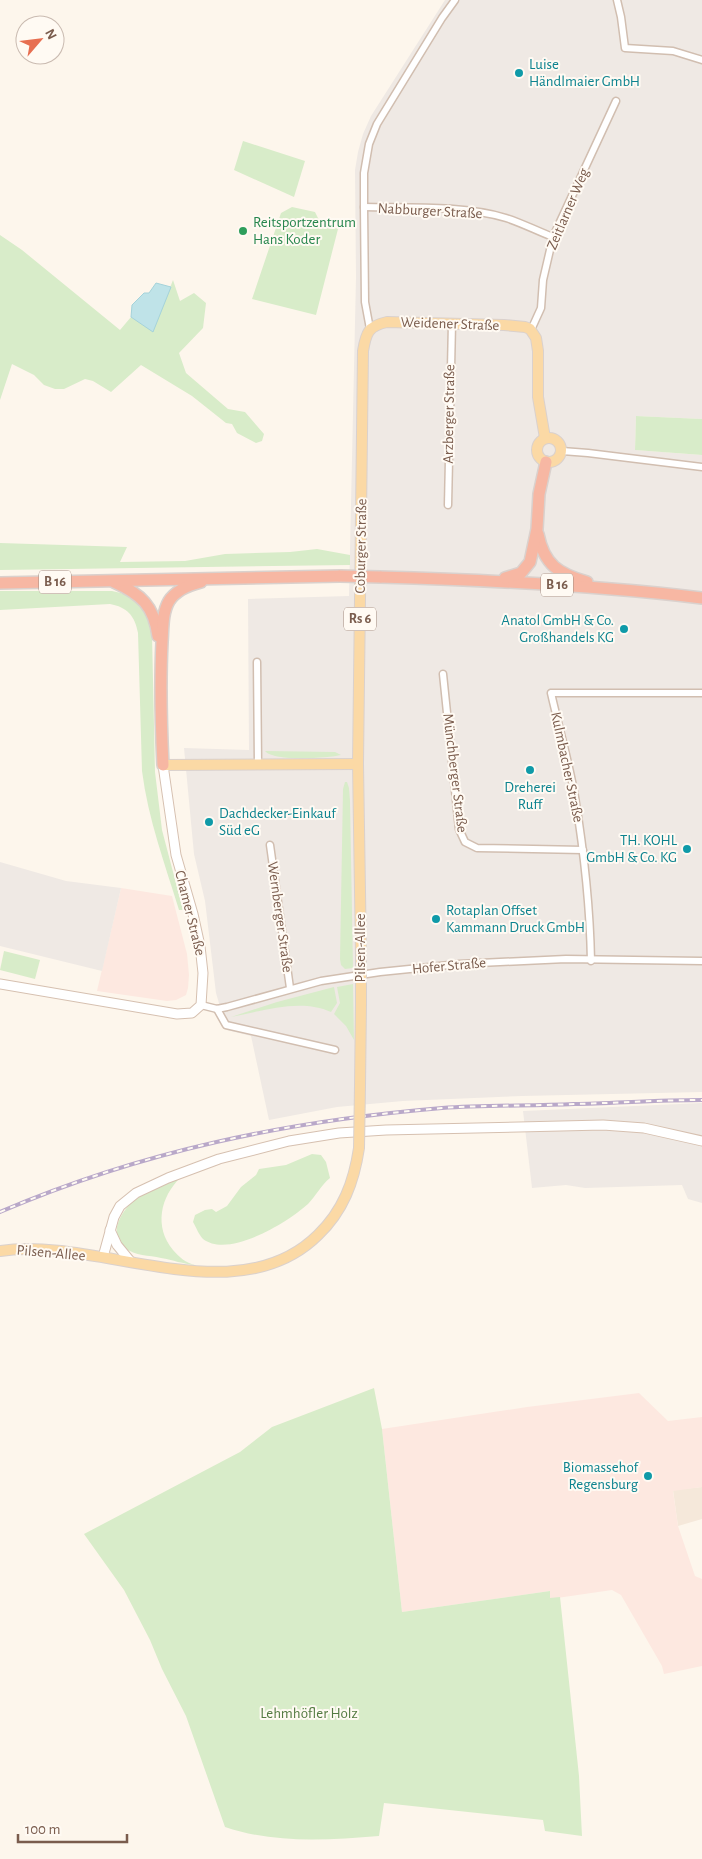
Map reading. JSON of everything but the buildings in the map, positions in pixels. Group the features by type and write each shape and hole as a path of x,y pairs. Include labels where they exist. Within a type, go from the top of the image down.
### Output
{"highway":[{"path":"537,529 538,494 546,462"},
{"name":"B 16","path":"496,580 514,576 526,568 533,552 537,529"},
{"name":"B 16","path":"537,529 542,549 553,567 571,578 618,589"},
{"name":"B 16","path":"0,583 340,576 496,580 618,589 702,598"},
{"name":"B 16","path":"162,657 164,616 166,607 174,594 195,584 220,578"},
{"name":"B 16","path":"110,580 137,594 151,609 156,624 162,657"},
{"path":"162,657 163,765"}],"main road":[{"name":"Weidener Straße","path":"370,329 376,324 387,322 504,325 525,327 531,330"},
{"name":"Coburger Straße","path":"358,764 363,351 365,337 370,329"},
{"path":"531,330 536,338 538,350 538,398 545,438"},
{"path":"545,438 555,439 560,444 562,451 556,460 546,462 539,457 537,450 539,443 545,438"},
{"path":"163,765 358,764"},
{"name":"Pilsen-Allee","path":"0,1251 12,1249 51,1250 131,1262 206,1271 234,1272 268,1265 285,1259 313,1240 337,1212 350,1187 356,1169 359,1148 361,955 358,764"}],"street":[{"path":"370,329 365,302 365,158 373,133 442,18 455,0"},
{"path":"617,0 622,17 625,48 673,51 702,60"},
{"name":"Zeitlarner Weg","path":"531,330 541,308 543,280 552,237 616,101"},
{"name":"Nabburger Straße","path":"364,207 430,209 486,214 507,218 552,237"},
{"name":"Arzberger Straße","path":"448,506 452,323"},
{"path":"562,451 588,452 702,467"},
{"path":"257,662 258,764"},
{"name":"Münchberger Straße","path":"443,674 459,829 465,842 477,848 583,850"},
{"name":"Kulmbacher Straße","path":"592,961 590,912 583,850 573,787 551,693 702,693"},
{"name":"Chamer Straße","path":"163,765 176,855 194,914 200,946 202,1005"},
{"name":"Wernberger Straße","path":"270,846 290,988"},
{"name":"Hofer Straße","path":"217,1009 321,980 459,964 566,959 592,961 702,961"},
{"path":"0,984 177,1014 192,1013 202,1005 217,1009 226,1025 335,1050"},
{"name":"Pilsen-Allee","path":"103,1258 110,1230 120,1206 136,1193 194,1168 239,1153 315,1137 339,1133 406,1129 603,1125 644,1128 702,1141"},
{"path":"110,1230 117,1245 131,1262"}],"shaded area":[{"path":"445,0 702,0 702,419 636,416 635,450 702,455 702,1092 403,1101 337,1107 269,1120 251,1036 227,1030 216,993 205,901 194,854 184,748 249,750 248,599 349,596 356,277 355,170 363,134 371,116"},
{"path":"0,862 66,881 121,888 102,971 0,946"},
{"path":"121,888 172,896 187,954 189,975 186,995 176,1000 167,1001 97,991"},
{"path":"702,1103 702,1203 688,1199 682,1185 585,1188 566,1185 532,1188 523,1111"},
{"path":"639,1393 668,1421 702,1417 702,1487 673,1491 678,1526 695,1576 702,1579 702,1666 664,1674 662,1666 621,1595 612,1590 550,1599 550,1591 402,1612 382,1429 527,1407"},
{"path":"702,1487 702,1519 678,1526 673,1490"}],"green space":[{"path":"243,141 305,161 294,197 234,170"},
{"path":"292,207 315,212 320,222 338,229 316,315 252,299 281,213"},
{"path":"0,235 22,250 120,330 131,317 153,331 173,280 180,301 194,293 206,303 203,328 179,353 186,373 228,409 245,412 264,434 262,441 256,443 237,433 232,424 226,423 192,396 141,365 111,392 93,381 85,379 64,389 55,389 44,385 34,375 12,364 0,400"},
{"path":"636,416 702,419 702,455 635,450"},
{"path":"0,543 127,547 120,562 185,561 225,554 290,552 317,549 350,555 350,565 0,570"},
{"path":"0,591 112,591 135,600 144,611 152,634 155,772 162,830 183,910 179,910 158,841 148,806 142,771 138,633 135,622 126,610 110,604 0,610"},
{"path":"265,751 335,752 341,755 290,758 279,757"},
{"path":"345,782 347,782 349,788 350,801 353,968 345,969 341,965 340,959 343,789"},
{"path":"4,951 40,960 35,979 0,970"},
{"path":"353,984 354,1040 346,1026 334,1014 340,1003 337,987"},
{"path":"334,987 337,1003 331,1012 307,1006 294,1006 231,1017 277,1002"},
{"path":"312,1154 321,1155 326,1162 330,1178 308,1204 287,1220 258,1236 228,1244 214,1244 203,1239 193,1222 195,1215 212,1209 216,1212 227,1206 241,1187 256,1175 259,1169 286,1165"},
{"path":"181,1177 168,1194 164,1203 162,1212 163,1232 173,1250 183,1259 195,1265 129,1251 120,1241 117,1230 126,1208 142,1194"},
{"name":"Lehmhöfler Holz","path":"374,1388 382,1429 402,1612 550,1591 550,1598 560,1597 579,1776 582,1836 545,1831 543,1820 384,1803 379,1836 340,1839 282,1838 263,1836 225,1827 186,1716 162,1669 150,1640 124,1590 84,1534 240,1452 272,1427"}],"water":[{"path":"156,283 171,287 153,332 131,317 132,305 144,293 149,293"}],"railway":[{"path":"0,1212 107,1172 162,1156 216,1142 328,1121 458,1107 702,1100"}],"place":[{"name":"Luise Händlmaier GmbH","path":"519,73"},
{"name":"Reitsportzentrum Hans Koder","path":"243,231"},
{"name":"Anatol GmbH & Co. Großhandels KG","path":"624,629"},
{"name":"Dreherei Ruff","path":"530,770"},
{"name":"Dachdecker-Einkauf Süd eG","path":"209,822"},
{"name":"TH. KOHL GmbH & Co. KG","path":"687,849"},
{"name":"Rotaplan Offset Kammann Druck GmbH","path":"436,919"},
{"name":"Biomassehof Regensburg","path":"648,1476"}]}
